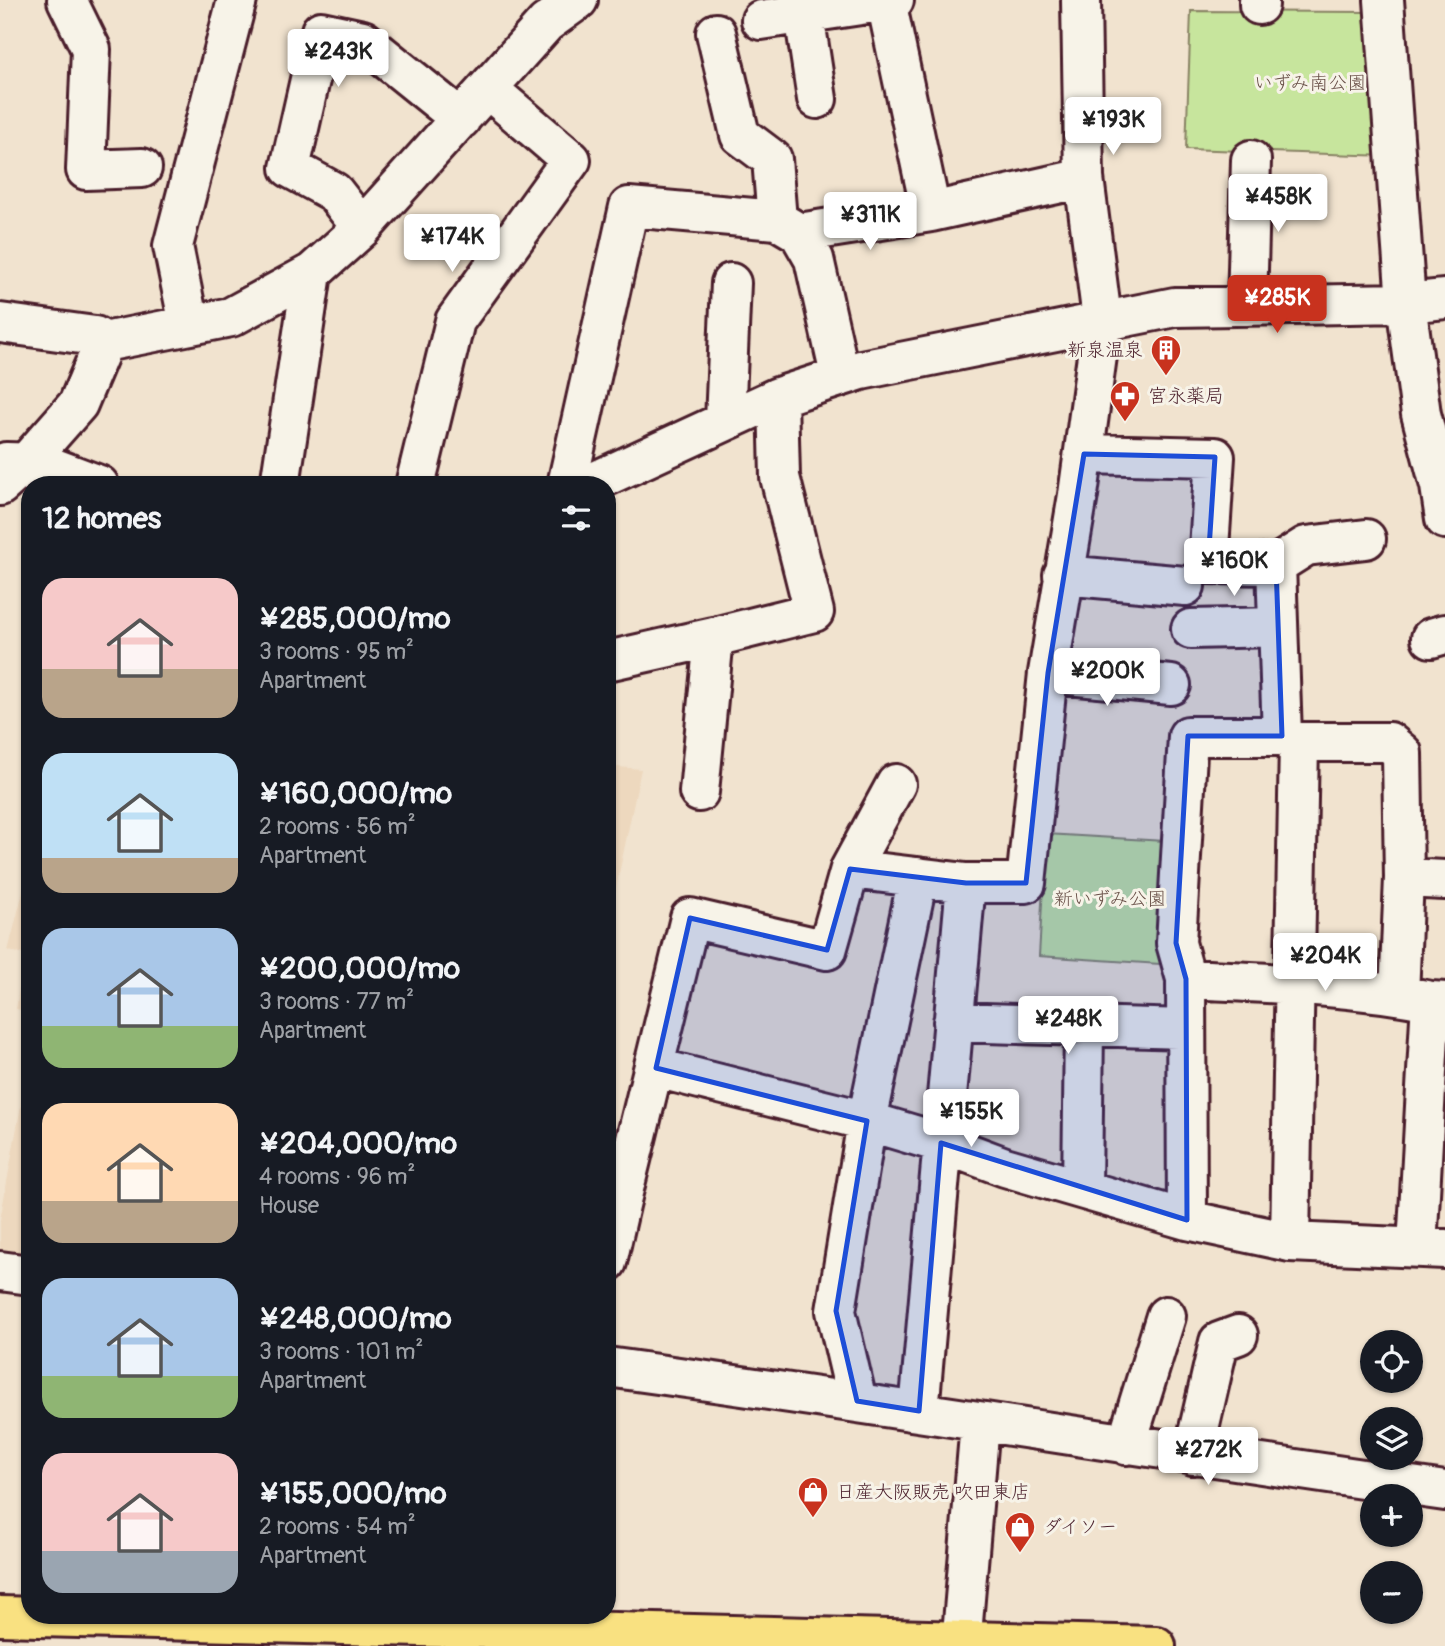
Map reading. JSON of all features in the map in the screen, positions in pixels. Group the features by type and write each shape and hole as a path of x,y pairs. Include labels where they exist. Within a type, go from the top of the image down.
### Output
{"highway":[{"path":"0,1616 21,1616"},
{"path":"295,1624 962,1644 1156,1646"}],"street":[{"path":"67,0 91,49 86,170 142,168"},
{"path":"190,325 173,246 237,0"},
{"path":"0,323 96,336 104,342 231,317 312,272 362,228 488,89 534,11 578,0"},
{"path":"1384,0 1406,303 1420,414 1440,486 1445,519"},
{"path":"761,20 875,2 931,212"},
{"path":"850,869 966,883 1026,883 1048,673 1084,454 1102,319 1084,178 1076,3"},
{"path":"804,14 817,99"},
{"path":"362,228 334,192 290,168 321,31 363,40 461,119"},
{"path":"716,33 740,135 772,159 788,227 814,259 840,375"},
{"path":"417,476 455,321 571,160 488,89"},
{"path":"1247,306 1251,160"},
{"path":"569,476 629,207 788,227 931,212 1084,178"},
{"path":"281,476 312,272"},
{"path":"725,421 731,283"},
{"path":"606,476 778,397 840,375 1102,319 1174,307 1406,303 1445,299"},
{"path":"8,471 78,404 104,342"},
{"path":"616,659 814,612 780,477 778,397"},
{"path":"1084,454 1215,457 1208,565 1276,565 1306,546 1366,539"},
{"path":"8,471 41,463 75,476"},
{"path":"1276,565 1278,627 1291,739 1296,985 1290,1242"},
{"path":"1063,575 1185,586"},
{"path":"1191,629 1278,627"},
{"path":"699,792 714,637"},
{"path":"1048,673 1171,685"},
{"path":"656,1068 867,1121 942,1143 1005,1167 1187,1220 1290,1242 1431,1248 1425,999 1404,878 1402,752 1389,743 1188,736 1176,943 1186,979 1187,1220"},
{"path":"616,1198 656,1068 690,918 827,950 850,869 897,784"},
{"path":"857,1401 836,1311 867,1121 918,877"},
{"path":"1404,878 1445,880"},
{"path":"919,1410 966,883"},
{"path":"1186,979 1296,985 1425,999"},
{"path":"953,1022 1186,1029"},
{"path":"1082,1189 1084,1027"},
{"path":"0,1271 21,1274"},
{"path":"1126,1445 1166,1316"},
{"path":"1194,1455 1219,1342 1238,1335"},
{"path":"616,1368 919,1410 980,1423 1445,1491"},
{"path":"962,1644 980,1423"}],"highlighted area":[{"path":"1084,454 1215,457 1208,564 1276,565 1282,736 1188,736 1176,943 1186,979 1187,1220 941,1143 919,1411 857,1401 836,1311 867,1121 656,1068 690,918 827,950 850,869 966,883 1026,883 1048,673"}],"shaded area":[{"path":"616,767 641,769 616,888"},
{"path":"21,900 21,953 8,951"},
{"path":"21,978 21,1010 16,1009"},
{"path":"21,1105 21,1253 0,1250 0,1220"}],"green space":[{"name":"いずみ南公園","path":"1191,11 1376,12 1388,156 1186,149"},
{"name":"新いずみ公園","path":"1046,834 1182,842 1175,965 1039,956"}],"place":[{"name":"新泉温泉","path":"1166,377"},
{"name":"宮永薬局","path":"1125,423"},
{"name":"日産大阪販売 吹田東店","path":"813,1519"},
{"name":"ダイソー","path":"1020,1554"}]}
